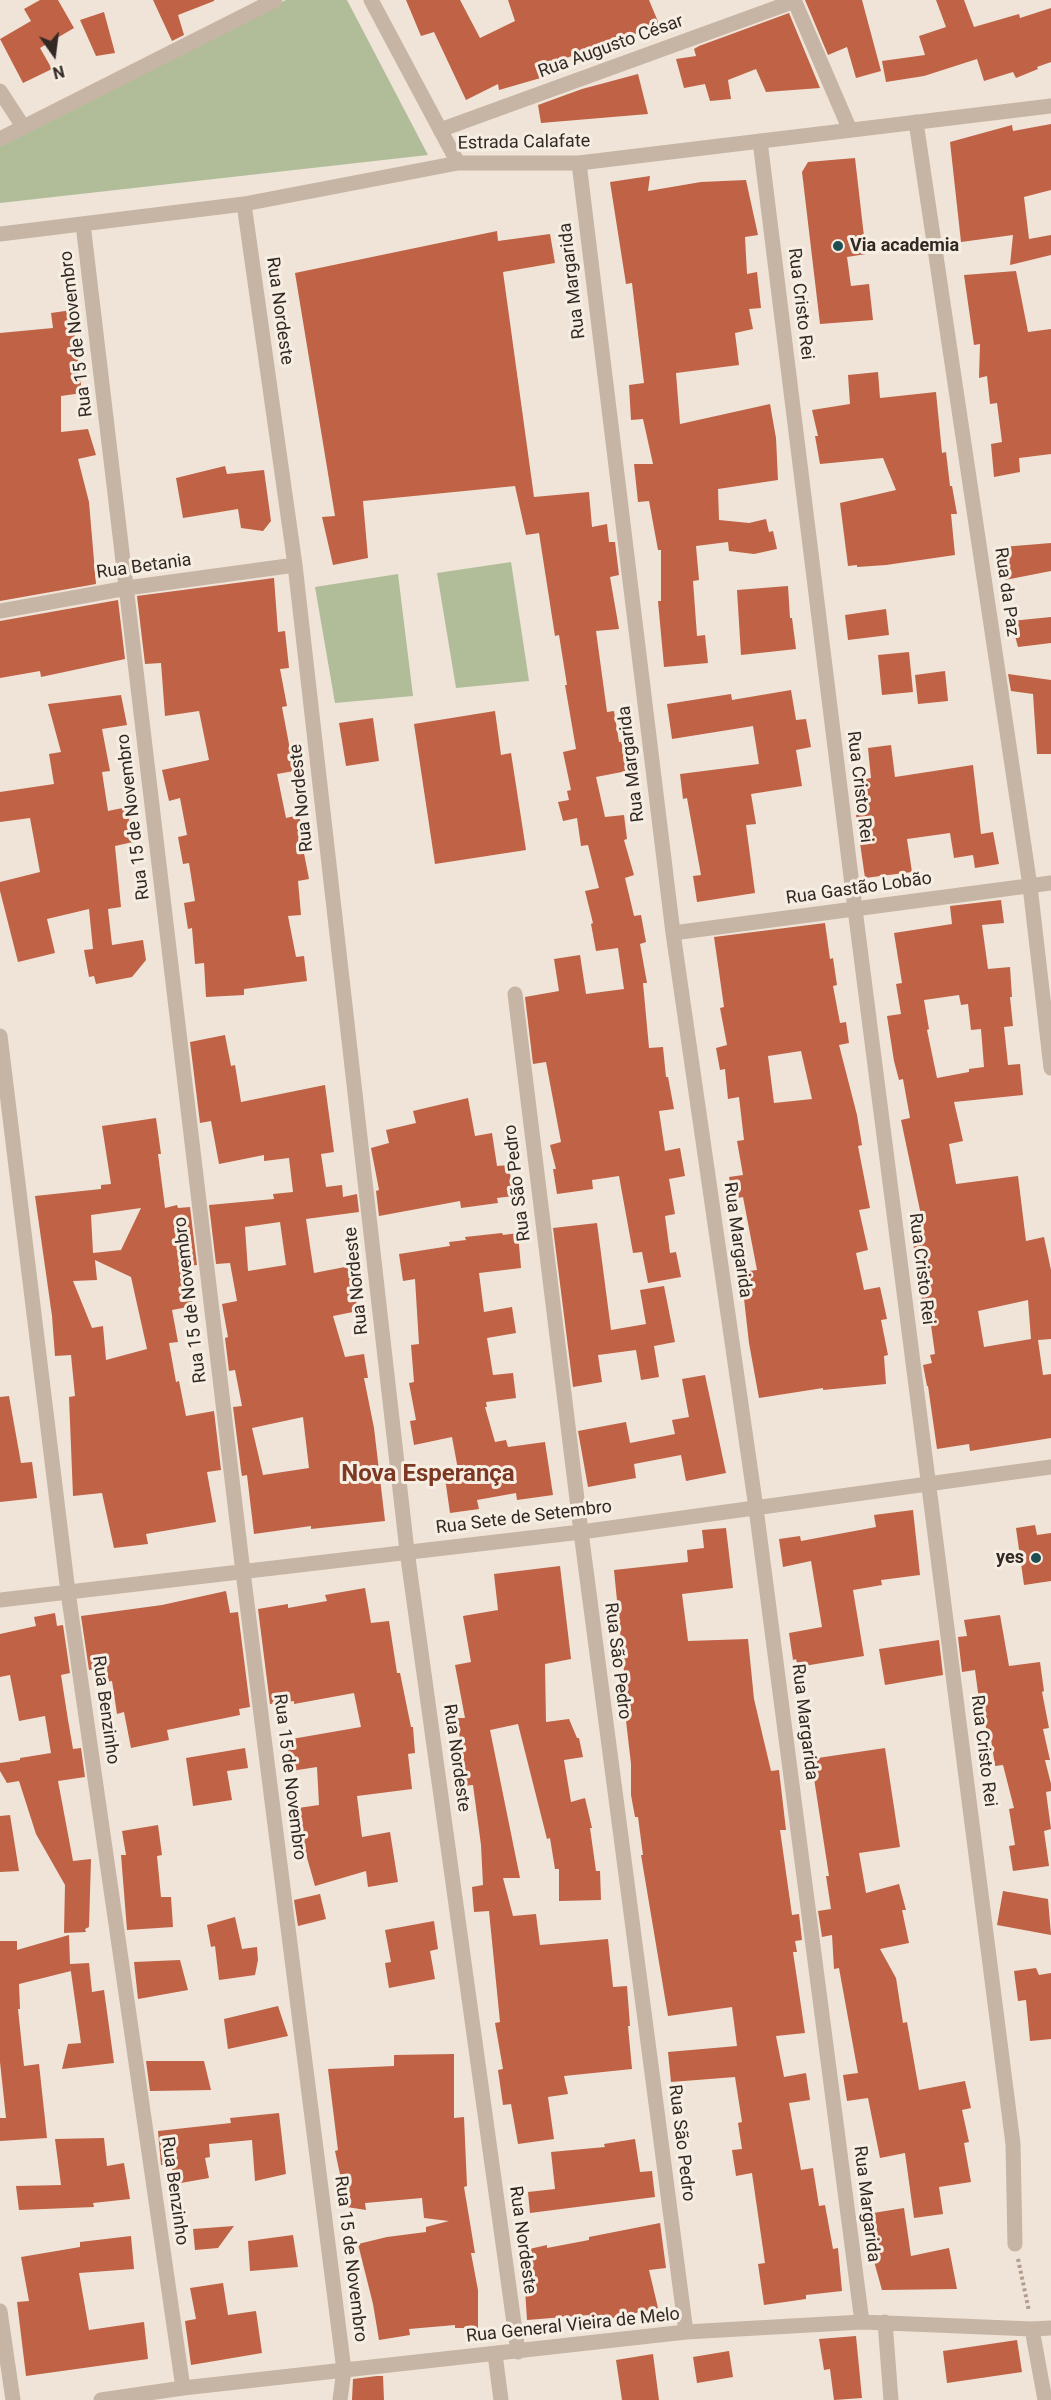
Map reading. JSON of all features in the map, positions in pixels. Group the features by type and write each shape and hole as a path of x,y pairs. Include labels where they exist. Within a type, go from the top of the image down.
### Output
{"street":[{"path":"0,139 275,0"},
{"path":"371,0 458,163"},
{"path":"794,0 850,130"},
{"name":"Rua Augusto César","path":"440,130 794,0"},
{"path":"0,91 24,128"},
{"name":"Estrada Calafate","path":"0,234 244,204 458,163 579,163 1051,106"},
{"name":"Rua da Paz","path":"916,122 1030,886 1051,1068"},
{"name":"Rua Cristo Rei","path":"760,141 855,909 1013,2144 1015,2244"},
{"name":"Rua Margarida","path":"579,163 673,933 756,1508 862,2322"},
{"name":"Rua Nordeste","path":"244,204 295,565 407,1551 518,2352"},
{"name":"Rua 15 de Novembro","path":"83,224 243,1572 344,2370 340,2400"},
{"name":"Rua Betania","path":"0,611 127,588 295,565"},
{"name":"Rua Gastão Lobão","path":"673,933 1051,883"},
{"name":"Rua São Pedro","path":"515,994 581,1532 686,2332"},
{"name":"Rua Benzinho","path":"0,1036 68,1592 183,2388"},
{"name":"Rua Sete de Setembro","path":"0,1600 581,1532 1051,1467"},
{"path":"0,2311 13,2400"},
{"name":"Rua General Vieira de Melo","path":"101,2400 183,2388 686,2332 862,2322 1051,2328"},
{"path":"885,2322 891,2400"},
{"path":"1032,2329 1045,2400"},
{"path":"495,2354 501,2400"}],"path":[{"path":"1015,2244 1032,2329"}],"green space":[{"path":"286,0 347,0 428,155 0,203 0,140"},
{"path":"511,562 529,681 456,688 437,573"},
{"path":"398,574 413,696 335,703 315,587"}],"building":[{"path":"40,0 58,0 74,28 40,48 52,69 23,83 0,39 31,21 24,9"},
{"path":"153,0 214,1 178,15 184,35 172,41"},
{"path":"406,0 460,0 480,38 515,21 508,0 649,0 659,24 601,48 599,44 567,58 568,67 544,77 499,90 498,84 466,100 434,32 421,36"},
{"path":"805,0 862,0 881,71 856,78 847,47 828,55"},
{"path":"936,0 964,0 974,27 1019,14 1020,18 1051,8 1051,62 1016,78 1013,72 984,81 977,59 924,76 886,82 882,61 925,55 919,36 946,27"},
{"path":"104,12 115,53 96,56 80,20"},
{"path":"789,13 820,88 766,92 756,69 728,80 731,99 710,101 705,84 684,88 676,59 696,56 694,49 699,46"},
{"path":"638,74 648,114 541,123 538,105 582,89"},
{"path":"1051,124 1051,190 1024,197 1029,239 1051,235 1051,255 1010,265 1013,235 961,242 950,142 1012,125 1013,131"},
{"name":"Via academia","path":"855,158 866,254 847,257 851,286 869,284 873,320 820,324 802,172 808,162"},
{"path":"650,176 648,191 701,182 746,180 758,235 745,237 747,274 757,272 761,308 749,309 753,329 735,333 739,365 676,373 680,424 770,404 776,438 778,480 718,489 719,520 749,523 766,519 769,532 773,531 777,549 754,554 729,551 728,542 696,546 699,580 693,581 697,636 705,635 708,663 664,667 658,601 661,601 661,550 658,550 649,501 638,502 634,464 653,464 643,419 631,420 629,385 644,383 632,283 626,284 610,182"},
{"path":"497,231 498,241 550,234 555,263 503,272 534,497 589,492 592,527 607,524 609,542 615,542 619,575 610,577 619,629 596,631 607,712 614,711 619,742 627,741 632,770 596,777 605,817 624,815 627,839 624,840 634,875 625,878 634,916 641,915 646,942 640,944 647,983 643,983 649,1048 663,1047 666,1077 668,1077 674,1109 659,1111 665,1151 680,1148 685,1176 669,1179 675,1214 665,1216 670,1253 676,1252 681,1277 648,1283 642,1252 633,1253 619,1176 592,1180 593,1189 557,1194 553,1169 556,1169 550,1145 561,1142 546,1062 533,1064 525,997 559,991 554,959 580,955 586,994 624,989 618,948 596,951 591,924 593,923 585,891 599,888 588,845 581,846 577,818 563,821 558,802 569,800 567,791 571,790 563,752 576,749 559,635 555,636 539,533 526,535 515,486 363,501 368,558 333,565 322,517 335,516 295,273"},
{"path":"1016,271 1028,332 1051,329 1051,454 1019,458 1020,472 994,477 991,444 1002,442 997,403 990,404 987,376 979,378 980,344 974,345 964,275"},
{"path":"72,310 82,393 61,396 61,432 88,429 96,455 78,459 89,502 96,584 0,601 0,333 53,328 51,313"},
{"path":"878,372 880,398 936,392 942,453 946,452 950,486 952,486 957,514 951,514 955,555 886,565 848,566 840,503 896,490 883,458 820,464 815,436 818,436 812,410 850,404 848,375"},
{"path":"225,466 227,474 264,470 271,521 263,531 241,528 238,509 183,518 176,478"},
{"path":"1051,543 1051,571 1005,580 1002,547"},
{"path":"274,578 278,632 285,631 289,668 280,669 287,706 282,707 294,771 277,774 286,818 299,815 309,879 298,881 301,915 288,916 296,957 304,956 307,981 244,989 244,995 206,997 204,963 195,964 192,928 188,929 184,903 195,901 189,863 183,864 178,837 187,835 180,798 169,801 162,770 209,760 199,711 165,716 161,663 145,664 137,596"},
{"path":"788,586 790,618 792,618 796,649 741,655 737,590"},
{"path":"118,600 125,659 41,677 40,671 0,678 0,621"},
{"path":"886,609 889,635 848,640 845,615"},
{"path":"1051,617 1051,643 1018,647 1011,621"},
{"path":"909,652 913,692 882,695 878,655"},
{"path":"945,671 948,701 918,704 915,675"},
{"path":"1008,674 1051,680 1051,754 1037,754 1033,694 1011,691"},
{"path":"791,690 796,720 806,719 811,747 796,750 802,786 751,794 756,824 746,825 755,893 697,902 693,876 701,875 687,798 683,799 680,774 759,764 753,726 672,739 667,704 731,694 732,700"},
{"path":"121,695 127,725 102,729 110,771 102,772 108,811 127,807 133,842 115,846 121,907 108,909 112,945 143,940 146,960 132,977 96,984 94,976 89,977 84,950 93,949 89,909 47,919 55,953 18,962 0,891 0,882 40,872 30,818 0,822 0,792 54,784 49,754 61,752 48,704"},
{"path":"495,711 501,755 511,753 526,850 435,864 414,724"},
{"path":"373,718 379,761 346,766 339,723"},
{"path":"891,745 895,777 973,765 981,834 993,832 999,864 975,868 973,855 954,858 950,833 907,839 912,872 865,878 856,815 866,814 861,780 871,778 868,748"},
{"path":"1001,900 1004,923 982,925 988,969 1010,967 1013,1026 1004,1027 1008,1065 1020,1064 1023,1095 954,1102 963,1141 949,1144 956,1184 1018,1176 1026,1241 1044,1237 1051,1270 1051,1339 1038,1340 1043,1375 1051,1374 1051,1438 970,1451 969,1444 937,1449 923,1365 932,1363 930,1355 935,1354 929,1311 924,1312 920,1288 928,1287 921,1248 914,1249 909,1222 922,1220 901,1120 910,1118 903,1079 899,1080 894,1061 887,1016 901,1014 896,984 902,983 894,933 952,924 950,906","holes":["959,995 961,1005 968,1004 971,1030 981,1029 984,1067 937,1078 927,1030 929,1029 924,1000","1028,1300 1031,1339 984,1347 978,1311"]},
{"path":"825,923 830,959 833,958 837,985 833,986 840,1023 846,1022 849,1043 839,1045 857,1115 862,1145 858,1146 870,1208 859,1210 868,1250 856,1253 864,1290 880,1287 887,1319 881,1320 888,1355 884,1356 886,1384 823,1390 823,1388 759,1398 749,1343 741,1272 757,1270 743,1197 733,1199 729,1177 743,1175 737,1141 744,1140 739,1097 728,1099 725,1069 720,1070 716,1048 727,1045 720,1008 724,1007 714,937","holes":["801,1051 812,1099 774,1103 768,1056"]},
{"path":"225,1035 231,1066 235,1065 241,1102 325,1085 334,1152 321,1154 326,1187 342,1185 343,1197 357,1194 359,1212 306,1219 314,1273 350,1266 358,1311 333,1316 345,1357 364,1354 368,1378 364,1378 374,1428 385,1521 311,1529 311,1526 254,1534 247,1475 242,1476 233,1407 242,1406 235,1370 229,1371 225,1338 228,1337 222,1304 237,1301 230,1263 216,1264 209,1205 274,1199 273,1194 293,1192 289,1158 264,1161 264,1155 219,1164 211,1121 200,1123 190,1042","holes":["280,1222 286,1265 248,1271 245,1227","303,1417 309,1468 263,1475 252,1428"]},
{"path":"468,1098 475,1136 492,1133 497,1166 509,1165 513,1196 497,1198 498,1203 461,1208 460,1201 379,1216 376,1191 379,1190 371,1148 389,1143 386,1130 416,1123 413,1111"},
{"path":"156,1118 165,1208 177,1205 178,1208 190,1207 197,1265 186,1266 193,1306 172,1310 178,1342 169,1343 176,1382 179,1381 186,1416 214,1411 221,1470 207,1472 216,1522 146,1534 148,1544 114,1548 102,1493 73,1496 69,1397 75,1396 71,1355 55,1356 52,1316 35,1196 101,1189 101,1185 111,1184 102,1126","holes":["141,1208 121,1250 93,1253 91,1215","95,1260 131,1277 147,1349 106,1360 103,1326 92,1328 73,1281 97,1280"]},
{"path":"597,1223 611,1330 646,1324 640,1290 664,1286 675,1342 654,1346 659,1377 641,1380 636,1350 598,1355 602,1382 573,1387 553,1228"},
{"path":"502,1233 503,1235 518,1233 521,1268 479,1273 484,1312 512,1307 516,1333 487,1338 493,1375 513,1373 516,1398 486,1402 487,1407 485,1407 495,1442 506,1440 508,1447 545,1442 553,1495 517,1500 516,1493 477,1500 479,1509 450,1513 445,1478 459,1475 452,1437 414,1445 410,1421 416,1420 409,1383 414,1382 411,1345 419,1344 415,1279 403,1281 399,1254 450,1246 449,1242 466,1240 465,1237"},
{"path":"705,1375 726,1473 686,1481 681,1455 634,1464 636,1478 588,1487 578,1431 626,1422 630,1443 675,1434 672,1420 689,1417 682,1379"},
{"path":"9,1396 21,1463 32,1462 37,1498 0,1502 0,1397"},
{"path":"913,1510 920,1575 881,1580 882,1585 853,1590 864,1656 798,1667 796,1659 793,1660 789,1633 822,1627 811,1561 783,1567 779,1539 800,1536 801,1541 876,1527 874,1515"},
{"name":"yes","path":"1035,1525 1037,1535 1051,1533 1051,1581 1024,1585 1016,1528"},
{"path":"726,1528 733,1588 682,1594 688,1641 748,1639 754,1699 771,1771 779,1770 786,1830 780,1830 792,1915 799,1914 802,1940 795,1941 797,1952 793,1952 805,2033 776,2036 784,2077 806,2073 810,2100 789,2103 801,2170 813,2168 819,2206 825,2205 833,2249 838,2248 842,2291 806,2295 806,2299 764,2305 758,2264 765,2263 752,2173 736,2176 732,2150 742,2149 738,2123 742,2122 735,2077 671,2082 668,2052 737,2046 732,2007 668,2016 641,1855 643,1855 638,1817 635,1817 631,1795 631,1764 625,1712 628,1712 614,1570 688,1562 687,1550 704,1548 702,1530"},
{"path":"560,1566 571,1659 545,1664 546,1722 569,1719 579,1738 583,1757 564,1760 571,1802 585,1798 592,1828 590,1828 596,1871 600,1871 601,1900 559,1901 559,1869 555,1869 550,1838 547,1839 518,1724 490,1730 520,1878 503,1878 513,1916 536,1914 540,1945 608,1939 613,1987 627,1986 632,2069 564,2076 568,2094 548,2097 554,2139 518,2144 511,2104 503,2105 498,2070 503,2069 495,2023 500,2022 489,1911 474,1912 472,1887 483,1885 481,1845 473,1785 461,1786 457,1753 461,1753 458,1718 465,1718 455,1665 471,1662 463,1616 498,1610 494,1574"},
{"path":"365,1588 371,1623 389,1621 397,1673 400,1673 411,1727 413,1727 415,1753 408,1754 412,1789 357,1796 362,1837 390,1832 398,1882 368,1887 366,1871 315,1886 302,1840 298,1808 319,1805 317,1767 291,1771 286,1740 361,1727 354,1693 294,1704 294,1701 270,1704 258,1609 288,1604 288,1608 327,1601 325,1595"},
{"path":"226,1591 230,1613 238,1612 250,1707 239,1709 240,1715 167,1730 169,1740 131,1748 124,1712 117,1714 112,1681 101,1683 99,1668 89,1670 81,1616 162,1605"},
{"path":"55,1613 57,1626 63,1625 70,1673 61,1675 73,1749 81,1748 85,1777 58,1781 73,1861 91,1859 89,1927 85,1929 86,1932 64,1933 65,1885 36,1834 19,1781 7,1783 0,1771 0,1763 51,1753 45,1716 19,1721 10,1675 0,1677 0,1634 36,1626 34,1617"},
{"path":"1000,1615 1009,1666 1040,1662 1044,1691 1042,1692 1049,1728 1043,1729 1050,1760 1045,1760 1051,1784 1051,1791 1046,1792 1051,1829 1044,1831 1049,1866 1013,1871 1009,1846 1015,1845 1009,1809 1014,1808 1003,1765 995,1766 991,1739 988,1739 981,1699 979,1700 975,1670 962,1672 958,1637 967,1636 964,1620"},
{"path":"939,1640 943,1675 885,1685 879,1649"},
{"path":"245,1748 248,1768 227,1771 232,1800 193,1806 186,1758"},
{"path":"885,1748 900,1847 859,1853 866,1893 899,1884 906,1910 902,1910 909,1943 880,1949 896,1978 903,2023 907,2022 919,2090 965,2081 971,2108 962,2110 969,2142 964,2143 971,2182 939,2187 943,2214 914,2218 905,2153 880,2158 868,2098 847,2101 843,2075 858,2073 839,1968 834,1969 832,1935 822,1937 818,1911 831,1909 826,1876 829,1876 811,1759"},
{"path":"10,1815 19,1871 0,1872 0,1816"},
{"path":"158,1825 162,1855 157,1856 161,1897 171,1897 173,1927 127,1930 121,1855 126,1855 122,1831"},
{"path":"1003,1891 1048,1899 1051,1935 997,1925"},
{"path":"320,1894 326,1919 298,1926 294,1900"},
{"path":"235,1917 242,1949 257,1947 258,1960 255,1975 219,1980 215,1946 211,1947 207,1925"},
{"path":"434,1921 438,1949 430,1951 435,1979 389,1988 385,1963 391,1962 385,1930"},
{"path":"69,1935 70,1964 89,1963 92,1992 104,1990 114,2063 62,2069 68,2044 81,2043 71,1971 19,1984 20,2009 18,2009 24,2066 39,2064 47,2138 0,2141 0,2118 6,2118 0,2062 0,1941 17,1941 17,1950"},
{"path":"180,1960 188,1990 138,1999 134,1962"},
{"path":"1036,1968 1039,1975 1051,1973 1051,2039 1030,2041 1026,2000 1018,2001 1014,1971"},
{"path":"278,2006 288,2036 228,2049 224,2019"},
{"path":"454,2054 454,2118 464,2117 467,2186 464,2187 475,2253 471,2253 478,2290 478,2328 455,2328 455,2325 409,2329 410,2335 379,2340 373,2304 358,2244 387,2237 426,2232 426,2227 449,2221 424,2218 422,2198 365,2203 366,2210 347,2207 335,2151 338,2150 328,2069 394,2066 394,2055"},
{"path":"146,2061 204,2061 211,2090 150,2091"},
{"path":"279,2113 286,2174 255,2181 252,2140 209,2144 210,2157 205,2158 209,2178 175,2184 171,2163 161,2165 158,2131 231,2123 230,2118"},
{"path":"104,2138 107,2166 124,2163 130,2199 93,2203 94,2207 19,2210 16,2186 61,2185 55,2139"},
{"path":"635,2139 640,2172 652,2171 655,2197 530,2213 528,2192 555,2189 551,2152 605,2147 604,2144"},
{"path":"904,2208 911,2256 949,2248 957,2289 882,2290 875,2265 867,2214"},
{"path":"660,2223 666,2268 649,2270 658,2308 591,2323 589,2315 527,2320 525,2289 532,2288 525,2250 589,2240 589,2237"},
{"path":"234,2226 218,2248 195,2250 193,2229"},
{"path":"293,2235 298,2267 250,2271 248,2241"},
{"path":"131,2236 134,2269 79,2273 89,2330 144,2322 148,2359 26,2376 17,2302 29,2301 21,2257 80,2247 80,2242"},
{"path":"223,2283 228,2315 256,2311 262,2353 191,2365 185,2321 196,2319 190,2288"},
{"path":"856,2336 862,2398 834,2400 830,2369 824,2370 819,2339"},
{"path":"1017,2340 1022,2372 947,2383 943,2351"},
{"path":"729,2351 733,2377 697,2383 693,2357"},
{"path":"653,2354 659,2400 622,2400 616,2360"},
{"path":"383,2376 384,2400 352,2400 353,2379"}],"place":[{"name":"Via academia","path":"838,246"},
{"name":"yes","path":"1036,1558"}],"district":[{"name":"Nova Esperança","path":"428,1475"}]}
